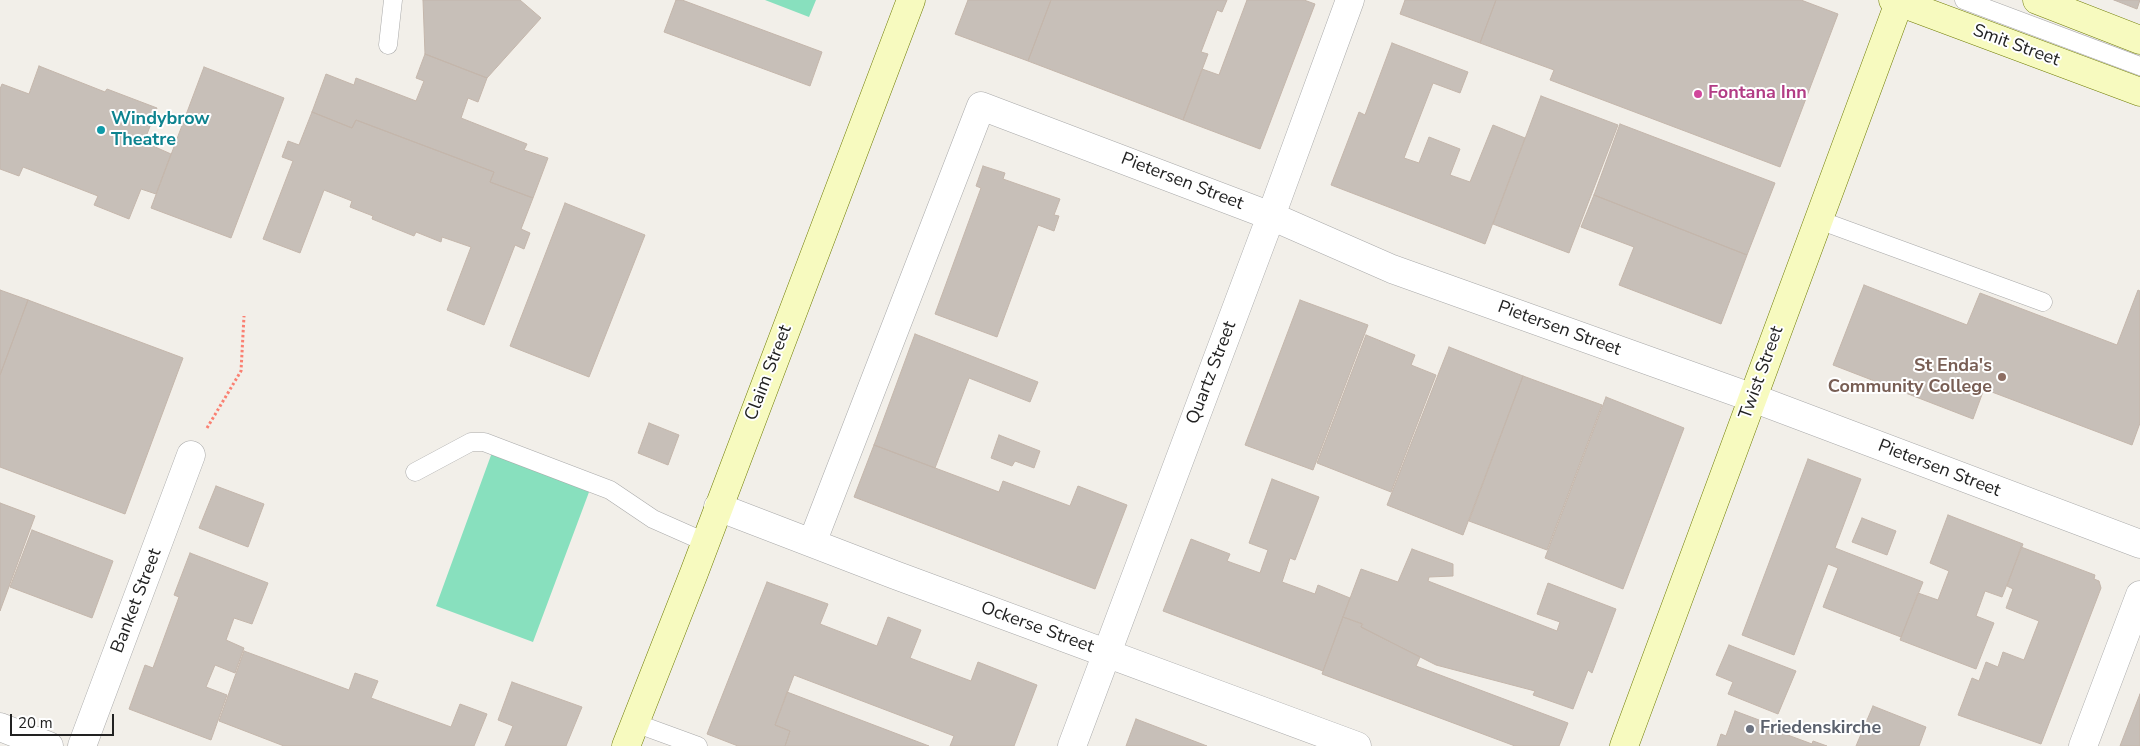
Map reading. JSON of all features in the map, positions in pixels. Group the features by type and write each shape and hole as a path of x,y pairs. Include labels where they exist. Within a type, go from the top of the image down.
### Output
{"street":[{"name":"Claim Street","path":"630,734 911,0"},
{"name":"Quartz Street","path":"1072,746 1272,216 1350,0"},
{"path":"2037,0 2140,40"},
{"name":"Smit Street","path":"1897,1 2140,92"},
{"name":"Twist Street","path":"1624,746 1897,1"},
{"name":"Pietersen Street","path":"812,543 981,106 1272,216 1392,269 1753,398 2140,544"},
{"name":"Banket Street","path":"82,746 192,455"},
{"name":"Ockerse Street","path":"718,507 1357,746"},
{"path":"2083,746 2140,595"},
{"path":"0,727 49,746"}],"lane":[{"path":"388,45 393,0"},
{"path":"1964,0 2140,66"},
{"path":"1818,220 2043,302"},
{"path":"415,472 471,442 484,442 610,490 653,519 705,542"},
{"path":"630,734 698,746"}],"path":[{"path":"192,455 241,370 244,316"}],"green space":[{"path":"765,0 816,0 809,17"},
{"path":"494,447 592,484 533,642 436,606"}],"building":[{"path":"423,0 520,0 541,18 487,78 425,54"},
{"path":"676,0 682,0 822,52 810,86 664,32"},
{"path":"968,0 1051,0 1028,61 955,34"},
{"path":"1051,0 1227,0 1222,12 1217,10 1201,52 1208,54 1183,120 1028,61"},
{"path":"1247,0 1304,0 1315,4 1260,149 1183,120 1202,69 1219,75"},
{"path":"1405,0 1496,0 1480,43 1400,14"},
{"name":"Fontana Inn","path":"1496,0 1801,0 1838,14 1780,167 1550,80 1554,70 1480,43"},
{"path":"2114,0 2140,0 2137,9"},
{"path":"1392,43 1468,72 1460,93 1433,83 1404,158 1419,163 1429,137 1460,149 1450,175 1470,182 1493,125 1525,138 1485,244 1331,185 1359,112 1365,115"},
{"path":"425,54 487,78 478,102 468,98 461,118 527,144 524,150 548,158 533,198 490,182 494,172 356,120 352,128 312,112 326,74 354,85 356,78 416,101 424,81 416,78"},
{"path":"39,66 105,92 107,89 157,108 144,142 171,154 156,194 141,189 129,219 94,205 98,196 23,167 19,176 0,169 0,89 2,84 29,94"},
{"path":"204,67 284,98 231,238 151,208"},
{"path":"1541,96 1618,125 1569,253 1493,224"},
{"path":"312,112 352,128 356,120 494,172 490,182 533,198 521,229 530,233 524,249 515,245 484,325 447,310 471,247 442,237 441,242 416,232 414,236 372,219 373,216 350,207 352,201 324,190 300,253 263,239 293,161 282,157 288,141 299,145"},
{"path":"1620,124 1775,183 1747,255 1594,195"},
{"path":"983,166 1005,173 1003,179 1060,199 1054,215 1059,216 1054,231 1038,225 997,337 935,314 981,188 976,186"},
{"path":"1594,195 1747,255 1721,324 1619,285 1634,247 1581,227"},
{"path":"565,203 645,235 589,377 510,346"},
{"name":"St Enda's Community College","path":"1864,285 1967,325 1980,293 2117,345 2138,290 2140,291 2140,423 2132,445 1984,389 1973,419 1833,365"},
{"path":"0,290 28,300 0,375"},
{"path":"28,300 183,358 125,514 0,467 0,375"},
{"path":"1300,300 1368,325 1313,470 1245,445"},
{"path":"915,334 1038,382 1030,402 969,378 935,468 874,445"},
{"path":"1366,335 1415,355 1411,365 1436,375 1391,492 1317,463"},
{"path":"1449,347 1523,376 1463,535 1387,505"},
{"path":"1523,376 1602,405 1547,550 1469,521"},
{"path":"1606,397 1684,428 1623,589 1545,558"},
{"path":"649,423 679,435 668,465 638,453"},
{"path":"999,435 1040,451 1034,468 1015,461 1012,466 991,458"},
{"path":"874,445 999,492 1003,481 1070,506 1078,486 1127,505 1095,589 854,497"},
{"path":"1808,459 1861,479 1835,548 1923,582 1901,637 1823,607 1838,568 1828,564 1794,655 1742,635"},
{"path":"1272,479 1319,497 1295,560 1290,558 1282,582 1315,594 1318,585 1350,598 1323,671 1163,611 1191,539 1230,554 1227,561 1260,573 1268,550 1249,543"},
{"path":"216,486 264,504 248,547 199,528"},
{"path":"0,503 35,516 0,611"},
{"path":"1948,515 2023,544 2002,597 1985,591 1976,616 1994,623 1976,669 1900,640 1918,593 1938,600 1949,571 1930,563"},
{"path":"1862,518 1896,531 1887,555 1852,542"},
{"path":"32,530 113,561 92,618 10,587"},
{"path":"2021,547 2095,575 2094,579 2099,581 2101,588 2041,744 1958,715 1972,678 1979,681 1986,662 1998,667 2003,652 2024,660 2039,621 2006,608 2013,589 2007,586"},
{"path":"1412,549 1453,564 1453,576 1429,577 1428,581 1557,631 1560,622 1537,614 1548,583 1616,609 1592,673 1588,670 1573,709 1533,695 1535,691 1436,665 1361,627 1363,624 1343,617 1361,569 1398,582"},
{"path":"190,553 268,583 252,624 234,618 226,640 244,648 235,673 215,665 206,687 227,695 211,740 129,709 145,665 153,668 179,597 174,595"},
{"path":"767,582 828,604 820,624 877,646 888,617 921,630 910,658 971,681 978,662 1037,685 1014,746 950,746 954,736 794,675 775,725 790,731 785,746 738,746 707,734"},
{"path":"1343,617 1362,624 1361,627 1420,657 1416,666 1568,723 1559,746 1515,746 1322,674"},
{"path":"1729,645 1796,671 1778,714 1728,694 1733,682 1716,675"},
{"path":"244,651 349,690 355,673 378,681 371,698 451,727 460,704 487,714 474,746 284,746 219,721"},
{"path":"512,682 582,707 566,746 505,746 513,726 498,720"},
{"path":"787,692 929,746 785,746 790,731 775,725"},
{"path":"2140,694 2140,746 2120,746"},
{"path":"1873,706 1926,727 1919,746 1856,746"},
{"name":"Friedenskirche","path":"1735,711 1759,720 1758,724 1812,744 1813,741 1827,746 1717,746 1721,734 1726,736"},
{"path":"1136,719 1207,746 1126,746"}],"place":[{"name":"Fontana Inn","path":"1698,94"},
{"name":"Windybrow Theatre","path":"101,130"},
{"name":"St Enda's Community College","path":"2002,377"},
{"name":"Friedenskirche","path":"1750,729"}]}
